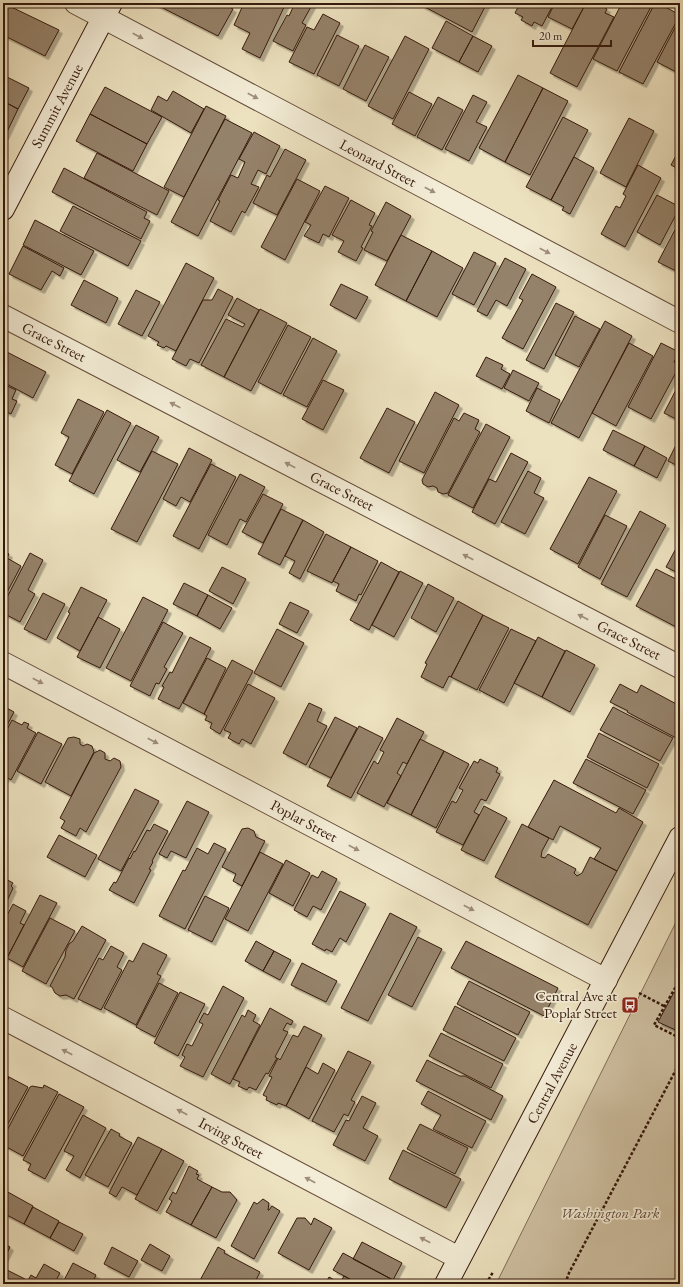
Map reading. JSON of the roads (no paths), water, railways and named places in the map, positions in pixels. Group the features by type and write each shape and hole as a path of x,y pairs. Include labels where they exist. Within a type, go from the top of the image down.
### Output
{"street":[{"name":"Leonard Street","path":"76,3 107,10 680,322"},
{"name":"Summit Avenue","path":"3,209 107,10"},
{"name":"Grace Street","path":"3,316 680,667"},
{"name":"Poplar Street","path":"3,663 606,980"},
{"name":"Central Avenue","path":"446,1284 680,838"},
{"name":"Irving Street","path":"3,1018 459,1258"}],"place":[{"name":"Central Ave at Poplar Street","path":"630,1005"}],"park label":[{"name":"Washington Park","path":"610,1213"}]}
